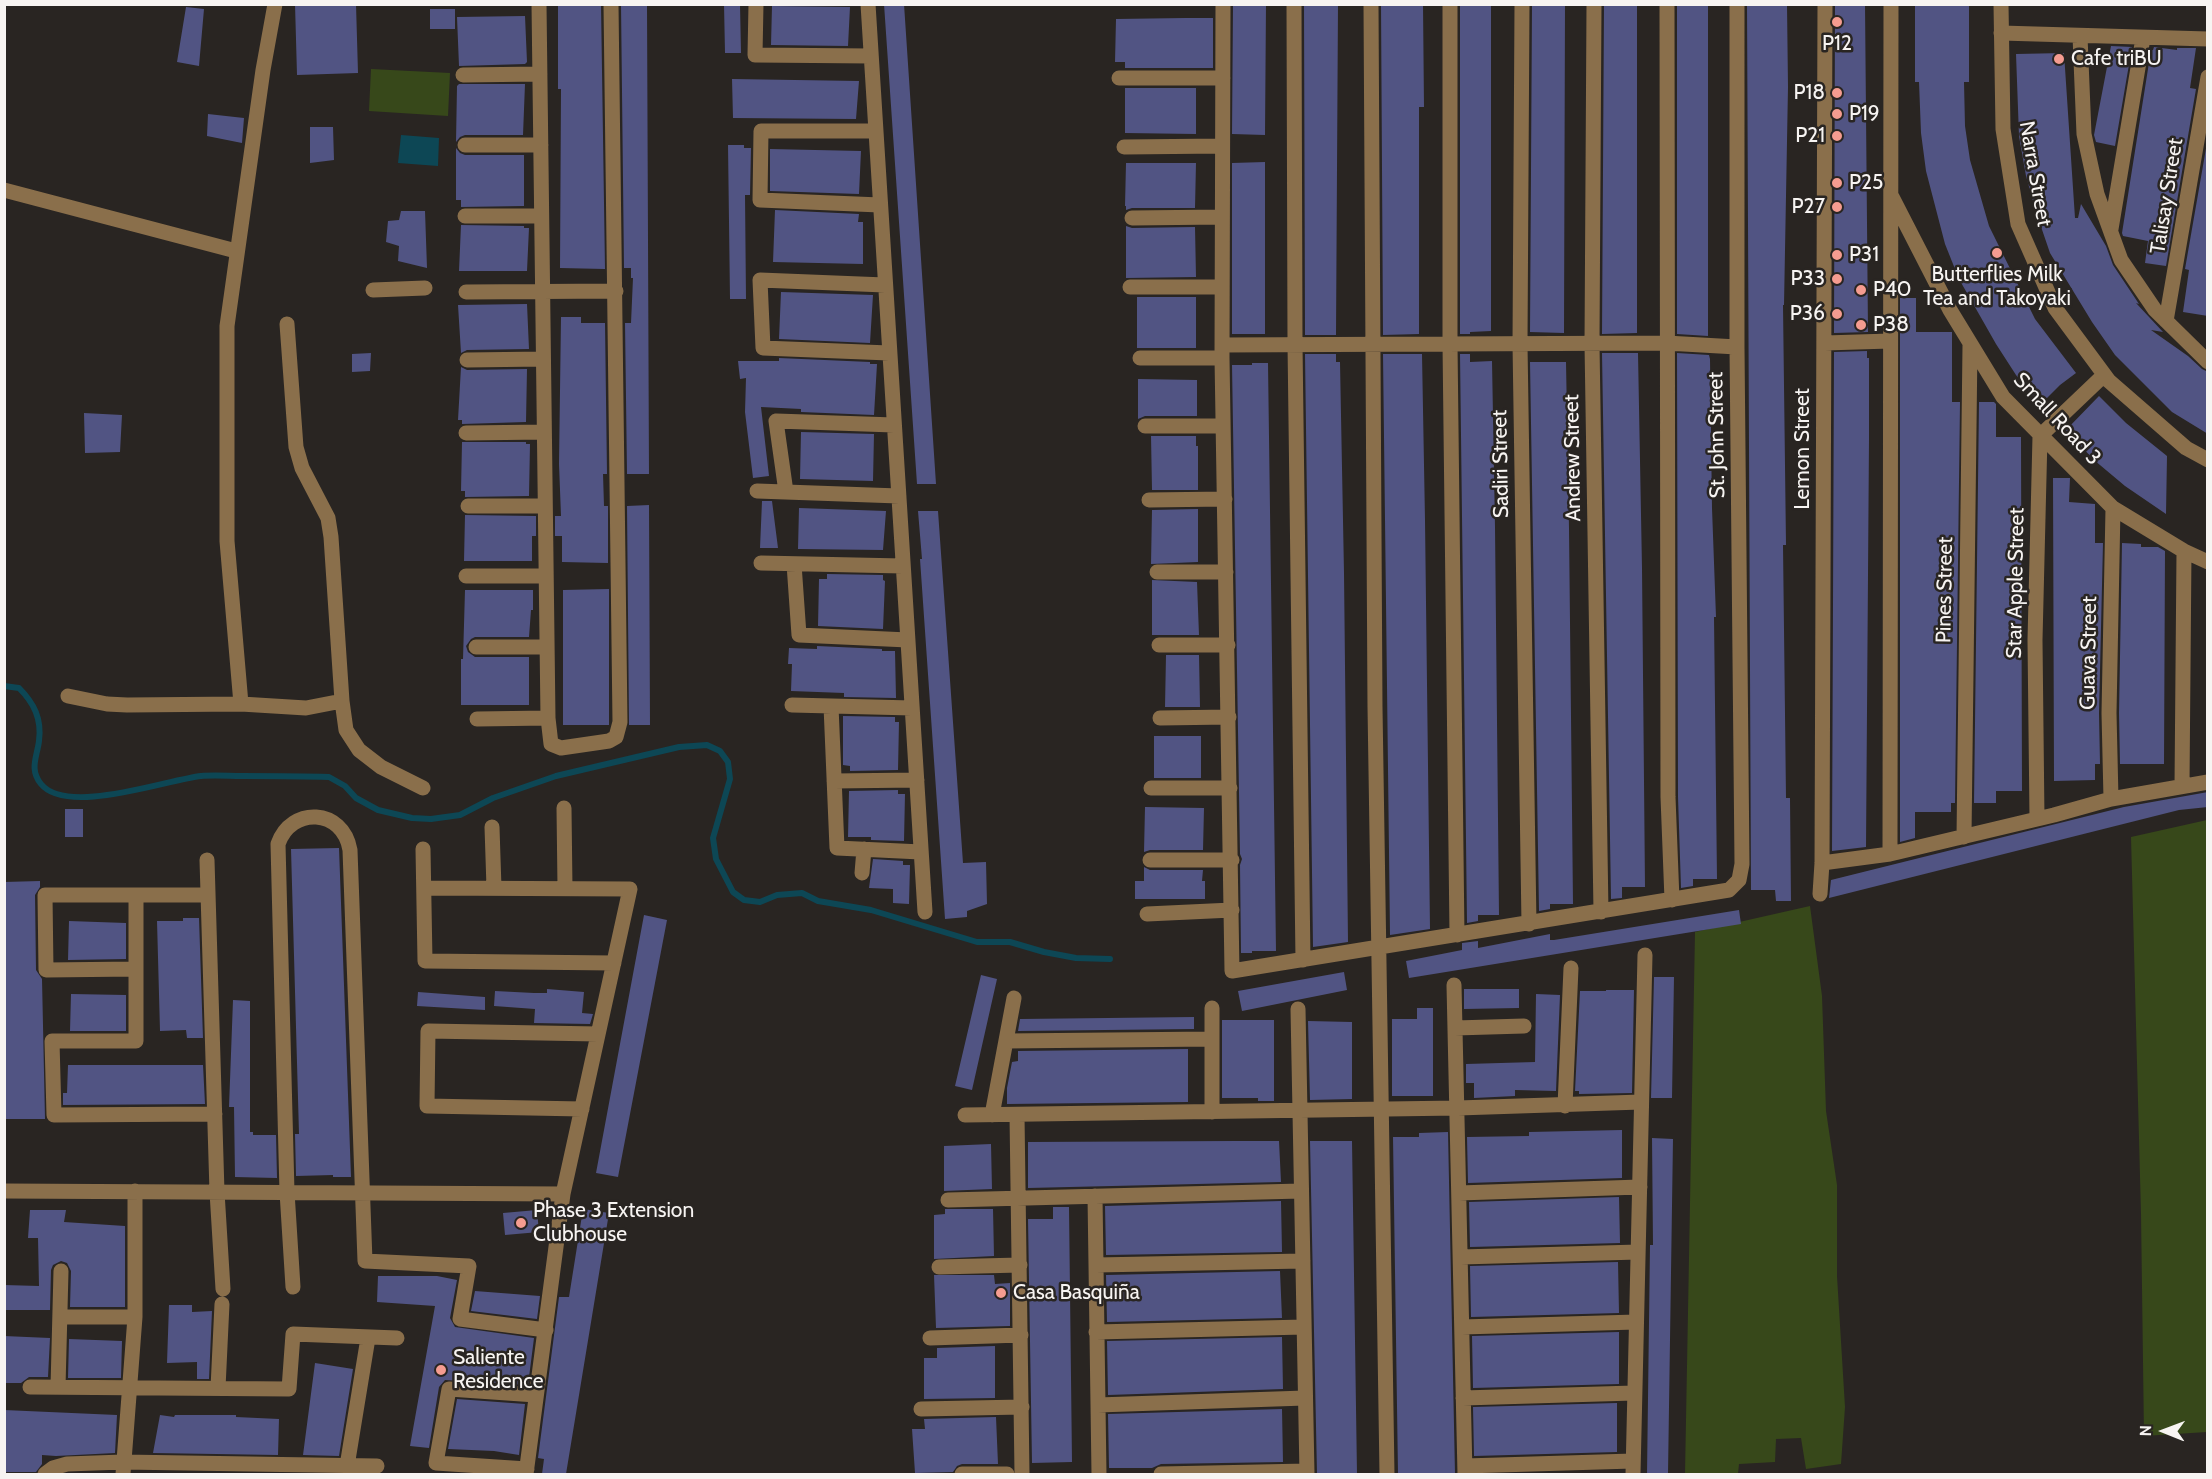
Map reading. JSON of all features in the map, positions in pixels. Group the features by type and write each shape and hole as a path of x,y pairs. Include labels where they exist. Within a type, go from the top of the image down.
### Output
{"street":[{"path":"241,704 229,579 227,530 227,326 236,251 275,4"},
{"path":"539,4 546,647 548,738 554,747 609,741 616,737 619,730 616,291 611,4"},
{"path":"756,4 755,55 871,56"},
{"path":"868,4 925,912"},
{"path":"1223,4 1222,352 1232,971 1672,900 1668,798 1667,4"},
{"path":"1294,4 1295,344 1303,960"},
{"path":"1371,4 1379,948 1387,1474"},
{"path":"1450,4 1450,344 1457,935"},
{"name":"Sadiri Street","path":"1522,4 1520,344 1529,924"},
{"name":"Andrew Street","path":"1594,4 1592,344 1601,912"},
{"name":"St. John Street","path":"1672,900 1729,890 1739,880 1742,864 1737,347 1737,4"},
{"name":"Lemon Street","path":"1820,894 1825,343 1825,4"},
{"path":"1890,854 1891,4"},
{"name":"Narra Street","path":"2001,4 2003,129 2018,224 2055,308 2109,381 2186,448 2208,460"},
{"path":"2001,33 2208,39"},
{"path":"2080,36 2084,134 2097,194 2121,260 2156,310 2208,362"},
{"path":"2111,232 2143,38"},
{"path":"464,75 540,74"},
{"name":"Talisay Street","path":"2166,321 2208,77"},
{"path":"1119,78 1223,78"},
{"path":"875,131 761,131 760,200 880,205"},
{"path":"465,145 541,145"},
{"path":"1124,147 1222,146"},
{"path":"4,190 236,251"},
{"name":"Small Road 3","path":"1890,194 1970,345 2003,397 2113,508 2184,551 2208,562"},
{"path":"465,216 541,216"},
{"path":"1132,218 1222,217"},
{"path":"885,285 760,280 763,348 889,352"},
{"path":"1130,287 1222,287"},
{"path":"373,290 425,288"},
{"path":"466,292 616,291"},
{"path":"287,324 296,447 302,468 328,518 331,537 346,730 359,750 381,767 423,788"},
{"path":"1825,343 1890,341"},
{"path":"1140,358 1295,344 1666,343 1737,347"},
{"name":"Pines Street","path":"1964,837 1970,345"},
{"path":"466,360 543,359"},
{"path":"2040,435 2104,375"},
{"path":"786,492 776,421 894,425"},
{"path":"1145,426 1223,426"},
{"path":"466,433 544,432"},
{"name":"Star Apple Street","path":"2037,819 2035,640 2040,435"},
{"path":"757,490 899,496"},
{"path":"1149,500 1225,499"},
{"path":"468,506 545,506"},
{"name":"Guava Street","path":"2111,799 2109,713 2113,508"},
{"path":"2182,786 2184,551"},
{"path":"761,563 903,566"},
{"path":"794,564 799,635 908,640"},
{"path":"1157,572 1226,572"},
{"path":"466,576 546,576"},
{"path":"1159,645 1228,645"},
{"path":"476,647 546,647"},
{"path":"68,696 117,704 241,704 306,708 342,701"},
{"path":"792,705 912,708"},
{"path":"831,706 837,848 921,852"},
{"path":"1160,717 1229,717"},
{"path":"477,718 548,718"},
{"path":"834,781 917,780"},
{"path":"1822,863 1890,854 2111,799 2208,782"},
{"path":"1151,788 1230,788"},
{"path":"564,808 565,888"},
{"path":"293,1287 287,1192 278,844 287,826 307,818 317,817 340,826 348,837 350,850 365,1261 469,1266 460,1319 546,1330"},
{"path":"492,827 494,888"},
{"path":"423,849 425,961 614,963"},
{"path":"862,873 864,849"},
{"path":"207,860 217,1192 223,1297 218,1388"},
{"path":"1150,861 1232,860"},
{"path":"424,888 630,889 563,1194 526,1472 436,1463 449,1389 536,1395"},
{"path":"136,969 46,970 45,895 208,895"},
{"path":"136,895 136,1041 52,1041 54,1115 215,1114"},
{"path":"1147,914 1232,910"},
{"path":"1454,985 1465,1470 1633,1468 1645,955"},
{"path":"1566,1106 1571,968"},
{"path":"992,1115 1014,998"},
{"path":"1212,1008 1212,1112"},
{"path":"1161,1474 1307,1473 1298,1009"},
{"path":"1455,1028 1524,1026"},
{"path":"582,1109 427,1106 428,1032 598,1034"},
{"path":"1006,1041 1212,1040"},
{"path":"965,1115 1566,1106 1641,1102"},
{"path":"1017,1115 1022,1474"},
{"path":"1459,1193 1640,1187"},
{"path":"4,1191 563,1194"},
{"path":"123,1468 135,1317 135,1191"},
{"path":"948,1200 1301,1191"},
{"path":"1095,1196 1099,1474"},
{"path":"1461,1257 1638,1252"},
{"path":"1096,1265 1303,1261"},
{"path":"939,1267 1020,1265"},
{"path":"58,1387 61,1271"},
{"path":"61,1317 135,1317"},
{"path":"1462,1327 1636,1322"},
{"path":"1096,1332 1304,1327"},
{"path":"30,1387 289,1389 293,1334 397,1338"},
{"path":"930,1338 1021,1335"},
{"path":"347,1466 368,1338"},
{"path":"1463,1398 1634,1393"},
{"path":"1098,1405 1305,1398"},
{"path":"921,1409 1022,1407"},
{"path":"45,1474 53,1468 67,1464 123,1468 200,1469 377,1466"},
{"path":"962,1474 1007,1474"}],"green space":[{"path":"371,69 450,73 448,116 369,111"},
{"path":"2207,820 2207,1432 2144,1436 2141,1214 2131,837"},
{"path":"1810,906 1822,996 1826,1111 1837,1185 1837,1276 1845,1407 1841,1464 1806,1469 1801,1438 1776,1439 1775,1462 1739,1464 1738,1474 1685,1474 1695,932"}],"water":[{"path":"401,135 439,138 438,166 398,163"}],"building":[{"path":"295,4 356,4 358,73 297,75"},
{"path":"558,4 601,4 605,269 560,268 561,89 558,89"},
{"path":"621,4 647,4 649,474 627,474 625,323 631,323 633,278 631,278 631,268 624,268"},
{"path":"724,4 740,4 741,53 725,53"},
{"path":"884,4 904,4 936,484 917,484"},
{"path":"1233,4 1266,4 1265,135 1232,134"},
{"path":"1304,4 1338,4 1336,335 1305,335"},
{"path":"1381,4 1423,4 1424,107 1419,107 1419,334 1383,335"},
{"path":"1460,4 1491,4 1491,331 1470,332 1470,334 1460,334"},
{"path":"1532,4 1565,4 1564,333 1530,332"},
{"path":"1604,4 1637,4 1637,333 1602,334"},
{"path":"1677,4 1708,4 1708,336 1677,334"},
{"path":"1747,4 1787,4 1788,87 1783,305 1786,545 1783,545 1786,798 1790,798 1791,901 1776,901 1775,890 1751,890"},
{"path":"1835,4 1865,4 1868,332 1834,333"},
{"path":"1915,4 1969,4 1969,82 1964,82 1965,126 1970,160 1989,226 2035,319 2076,373 2040,405 2016,375 1996,344 1959,279 1945,244 1926,171 1921,133 1919,82 1915,82"},
{"path":"772,6 850,7 848,46 771,45"},
{"path":"186,7 204,9 199,66 177,62"},
{"path":"430,9 455,9 455,29 430,29"},
{"path":"525,16 527,62 525,64 459,66 457,17"},
{"path":"1213,18 1213,68 1125,68 1125,62 1115,62 1116,19"},
{"path":"2111,46 2132,47 2115,146 2096,142 2094,135"},
{"path":"2154,47 2177,50 2177,48 2196,48 2190,88 2196,89 2166,266 2145,263 2148,241 2123,236 2122,233 2151,50"},
{"path":"2064,53 2075,218 2078,218 2081,204 2106,246 2113,265 2139,304 2136,303 2163,332 2151,330 2208,372 2208,434 2172,412 2115,355 2050,253 2026,176 2019,136 2016,54"},
{"path":"732,79 859,81 856,119 733,118"},
{"path":"459,84 525,84 523,135 465,135 456,142 457,86"},
{"path":"1125,88 1196,88 1196,134 1125,133"},
{"path":"208,114 244,118 242,143 207,136"},
{"path":"310,127 333,127 334,160 310,163"},
{"path":"2208,137 2208,316 2183,312 2189,270 2185,269"},
{"path":"728,145 744,145 744,148 751,148 750,195 745,195 746,299 730,299"},
{"path":"456,148 465,155 524,155 524,206 461,207 461,200 456,200"},
{"path":"770,149 861,151 859,194 770,191"},
{"path":"1265,162 1265,334 1232,334 1232,163"},
{"path":"1126,163 1196,163 1195,208 1132,208 1126,210"},
{"path":"775,210 859,214 858,222 863,222 863,264 773,262"},
{"path":"401,211 425,211 427,268 398,261 399,246 386,242 388,221 399,220"},
{"path":"461,225 529,228 527,271 459,271"},
{"path":"1126,226 1132,228 1195,227 1196,277 1126,278"},
{"path":"781,292 873,295 870,343 779,339"},
{"path":"1137,297 1196,297 1196,348 1137,348"},
{"path":"1900,298 1916,298 1916,332 1952,332 1952,402 1960,402 1955,803 1951,803 1951,812 1915,812 1915,838 1900,842"},
{"path":"527,304 529,349 467,350 461,353 458,305"},
{"path":"561,317 581,317 581,323 605,323 607,474 603,474 604,506 608,506 608,563 562,562 562,536 555,536 555,516 561,516 559,464"},
{"path":"1867,351 1867,358 1869,358 1869,439 1866,847 1832,851 1834,352"},
{"path":"371,353 370,371 352,372 352,354"},
{"path":"1602,353 1638,353 1642,568 1645,887 1622,887 1622,898 1611,899"},
{"path":"1677,353 1709,355 1710,359 1716,617 1714,617 1717,879 1693,879 1693,886 1681,888 1678,797"},
{"path":"1305,354 1336,354 1336,362 1340,362 1344,573 1348,942 1313,947"},
{"path":"1383,354 1422,354 1430,929 1390,935"},
{"path":"1460,354 1470,354 1470,362 1492,361 1495,527 1499,915 1478,915 1478,921 1467,923"},
{"path":"779,358 877,364 874,415 801,412 801,409 761,407 769,476 753,478 745,412 746,378 740,379 738,361 779,361"},
{"path":"1530,362 1566,362 1569,528 1573,904 1550,904 1550,909 1539,911"},
{"path":"1252,363 1268,363 1276,951 1241,953 1240,865 1242,859 1240,854 1232,365 1252,365"},
{"path":"461,367 467,370 527,369 526,422 462,424 462,420 458,420"},
{"path":"1138,379 1197,380 1197,416 1145,416 1138,419"},
{"path":"2099,396 2126,423 2167,456 2166,514 2125,486 2094,460 2066,430"},
{"path":"1979,402 1996,404 1996,437 2021,437 2022,791 1996,791 1996,803 1974,803"},
{"path":"84,413 122,415 120,452 85,453"},
{"path":"801,432 874,434 873,481 800,479"},
{"path":"1151,436 1196,436 1198,490 1152,490"},
{"path":"462,442 526,442 530,444 529,496 465,497 465,491 461,491"},
{"path":"2053,478 2070,478 2069,502 2095,504 2095,543 2103,543 2100,764 2095,764 2095,780 2054,781"},
{"path":"762,501 772,501 778,548 760,548"},
{"path":"649,505 650,725 629,725 627,506"},
{"path":"799,508 886,511 883,550 798,549"},
{"path":"1198,509 1198,562 1151,564 1152,510"},
{"path":"918,511 938,511 963,863 986,862 987,904 967,911 967,917 945,919"},
{"path":"465,515 536,516 536,536 532,536 532,561 464,561"},
{"path":"2122,543 2141,544 2141,547 2158,547 2165,551 2164,764 2120,764"},
{"path":"827,574 883,575 885,581 883,629 818,626 819,579 827,579"},
{"path":"1152,580 1197,582 1199,635 1152,635"},
{"path":"609,589 609,725 563,725 563,590"},
{"path":"465,590 533,590 529,637 475,637 466,646 468,652 475,657 529,657 529,705 461,705"},
{"path":"817,646 895,651 896,698 844,697 844,693 791,691 792,664 788,664 789,648 817,649"},
{"path":"1166,655 1199,655 1200,707 1165,707"},
{"path":"843,716 895,717 895,722 899,722 898,770 850,771 850,766 843,765"},
{"path":"1154,736 1201,736 1201,778 1154,778"},
{"path":"898,790 898,794 905,794 904,841 848,837 849,791"},
{"path":"2208,792 2208,807 2179,810 1829,898 1831,880 2124,807"},
{"path":"1145,807 1204,808 1203,850 1144,852"},
{"path":"65,809 83,809 83,837 65,837"},
{"path":"339,848 351,1177 296,1176 295,1134 299,1134 291,849"},
{"path":"873,859 903,861 903,865 910,865 909,904 893,903 893,889 869,888"},
{"path":"1144,867 1150,870 1203,870 1205,899 1135,899 1135,881 1144,881"},
{"path":"40,881 40,887 35,895 36,970 42,979 45,1119 4,1119 4,882"},
{"path":"1739,910 1741,924 1409,978 1406,961 1462,950 1462,943 1478,941 1478,948 1550,934 1550,940 1554,940"},
{"path":"644,915 667,920 618,1177 596,1173"},
{"path":"183,918 199,918 203,1038 187,1038 186,1030 160,1031 157,921 183,921"},
{"path":"69,921 126,923 126,959 68,960"},
{"path":"1344,972 1347,990 1242,1011 1238,991"},
{"path":"981,975 997,979 972,1090 955,1086"},
{"path":"1654,977 1674,977 1672,1098 1651,1098"},
{"path":"547,989 584,992 582,1013 593,1014 590,1024 534,1023 535,1009 494,1006 495,991 547,993"},
{"path":"1464,989 1519,989 1519,1008 1464,1009"},
{"path":"1634,990 1632,1093 1579,1094 1579,1091 1575,1091 1580,991"},
{"path":"418,992 485,997 485,1010 417,1006"},
{"path":"71,994 126,995 126,1031 70,1031"},
{"path":"1536,994 1560,995 1556,1091 1515,1090 1515,1096 1474,1098 1474,1083 1466,1083 1466,1064 1535,1062"},
{"path":"233,1000 250,1001 250,1132 253,1132 253,1135 276,1135 277,1178 235,1177 234,1107 229,1107"},
{"path":"1417,1008 1433,1008 1433,1096 1392,1096 1392,1019 1417,1019"},
{"path":"1194,1017 1194,1029 1018,1031 1020,1019"},
{"path":"1222,1020 1274,1020 1274,1101 1258,1101 1258,1098 1222,1098"},
{"path":"1308,1021 1352,1022 1352,1099 1310,1100"},
{"path":"1188,1049 1188,1102 1007,1104 1007,1088 1012,1062 1018,1061 1018,1051"},
{"path":"68,1065 203,1065 205,1104 63,1105 63,1093 67,1093"},
{"path":"1622,1130 1622,1178 1468,1183 1467,1137 1529,1136 1529,1132"},
{"path":"1448,1132 1455,1474 1398,1474 1393,1137 1419,1137 1419,1133"},
{"path":"1652,1138 1673,1139 1668,1474 1647,1474 1650,1245 1653,1245"},
{"path":"1279,1141 1281,1182 1028,1188 1028,1142"},
{"path":"1310,1141 1352,1141 1357,1474 1317,1474"},
{"path":"991,1144 992,1189 944,1191 944,1146"},
{"path":"1619,1197 1620,1243 1470,1247 1469,1202"},
{"path":"1281,1201 1282,1252 1106,1255 1105,1206"},
{"path":"1053,1207 1069,1207 1072,1462 1032,1463 1028,1219 1053,1219"},
{"path":"583,1209 609,1213 566,1474 542,1474 544,1459 538,1458 559,1297 569,1297"},
{"path":"945,1209 993,1209 994,1256 934,1259 934,1215 945,1214"},
{"path":"30,1210 66,1210 64,1222 125,1226 125,1307 70,1307 71,1271 67,1263 61,1261 53,1265 51,1270 50,1310 4,1310 4,1285 39,1286 38,1238 28,1238"},
{"name":"Phase 3 Extension Clubhouse","path":"537,1210 539,1232 505,1235 503,1213"},
{"path":"1618,1262 1619,1313 1471,1317 1470,1266"},
{"path":"1280,1271 1282,1318 1107,1322 1106,1275"},
{"path":"934,1275 994,1275 995,1284 1010,1283 1010,1326 936,1328"},
{"path":"378,1276 437,1276 457,1280 450,1318 455,1327 534,1338 528,1385 445,1380 439,1387 429,1448 410,1446 435,1306 377,1302"},
{"path":"475,1291 540,1296 537,1319 471,1311"},
{"path":"169,1305 192,1305 192,1312 212,1311 209,1379 197,1379 197,1362 167,1363"},
{"path":"1619,1332 1619,1384 1473,1388 1472,1336"},
{"path":"4,1336 50,1338 48,1377 29,1377 21,1383 4,1383"},
{"path":"1282,1337 1283,1389 1108,1395 1107,1341"},
{"path":"69,1339 122,1341 121,1378 68,1378"},
{"path":"995,1346 995,1398 924,1399 924,1358 937,1358 937,1348"},
{"path":"315,1363 353,1369 339,1456 303,1455"},
{"path":"457,1399 525,1404 519,1455 494,1451 448,1449"},
{"path":"1617,1403 1617,1452 1474,1456 1473,1407"},
{"path":"1282,1409 1283,1462 1161,1464 1152,1468 1109,1468 1108,1414"},
{"path":"4,1410 117,1415 115,1453 42,1455 42,1464 36,1472 4,1472"},
{"path":"160,1415 174,1417 175,1415 236,1415 236,1417 279,1419 278,1455 153,1453"},
{"path":"996,1417 998,1464 962,1464 957,1466 953,1472 915,1473 912,1429 925,1429 924,1419"}],"waterway":[{"path":"4,686 19,688 36,712 40,733 35,763 37,779 54,793 72,797 118,794 201,776 329,777 345,786 356,798 378,810 412,818 431,819 460,815 493,798 556,776 679,747 707,745 720,751 728,762 730,779 713,838 716,859 733,892 744,900 760,902 777,895 802,893 818,901 871,910 977,942 1010,942 1076,958 1110,959"}],"place":[{"name":"P12","path":"1837,22"},
{"name":"Cafe triBU","path":"2059,59"},
{"name":"P18","path":"1837,93"},
{"name":"P19","path":"1837,114"},
{"name":"P21","path":"1837,136"},
{"name":"P25","path":"1837,183"},
{"name":"P27","path":"1837,207"},
{"name":"Butterflies Milk Tea and Takoyaki","path":"1997,253"},
{"name":"P31","path":"1837,255"},
{"name":"P33","path":"1837,279"},
{"name":"P40","path":"1861,290"},
{"name":"P36","path":"1837,314"},
{"name":"P38","path":"1861,325"},
{"name":"Phase 3 Extension Clubhouse","path":"521,1223"},
{"name":"Casa Basquiña","path":"1001,1293"},
{"name":"Saliente Residence","path":"441,1370"}]}
